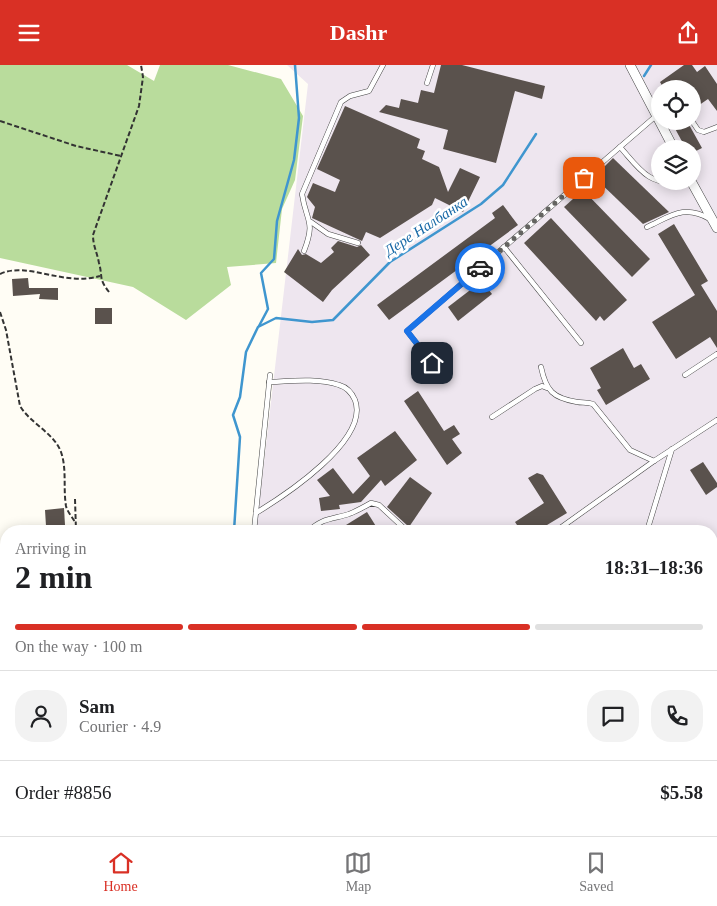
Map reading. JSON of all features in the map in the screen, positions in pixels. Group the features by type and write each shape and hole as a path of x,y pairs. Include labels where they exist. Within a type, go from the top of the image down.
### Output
{"street":[{"path":"630,65 651,102"},
{"path":"696,190 715,224"}],"lane":[{"path":"304,251 311,234 310,222 304,207 302,194 341,102 350,96 369,91 384,65"},
{"path":"427,83 432,65"},
{"path":"432,363 407,331 651,120"},
{"path":"698,130 704,133 717,127"},
{"path":"620,147 645,175 651,179"},
{"path":"647,227 680,211 691,211 715,224"},
{"path":"310,222 328,234 358,243"},
{"path":"504,247 581,343"},
{"path":"685,375 717,354"},
{"path":"541,367 547,388"},
{"path":"255,525 270,375"},
{"path":"256,513 283,496 318,469 344,441 356,416 357,408 349,391 338,385 308,381 269,382"},
{"path":"492,417 542,386 556,396 566,400 592,404 630,450 654,461"},
{"path":"564,525 654,461 717,420"},
{"path":"649,525 672,449"},
{"path":"315,525 324,520 350,513 371,503 379,505 401,525"}],"path":[{"path":"110,292 100,277 100,265 93,245 94,235 139,106 143,77 141,65"},
{"path":"0,121 76,145 121,156"},
{"path":"0,274 8,270 29,271 70,279 88,280 100,277"},
{"path":"0,312 6,330 20,406 26,416 50,436 60,449 65,465 66,507 75,523"},
{"path":"75,499 75,523"}],"shaded area":[{"path":"287,65 717,65 717,525 257,525 308,84"}],"green space":[{"path":"0,65 127,65 154,81 160,65 228,65 281,79 303,116 295,180 282,209 276,263 227,267 231,285 186,320 133,287 0,258"}],"building":[{"path":"441,65 462,65 545,86 542,99 515,91 496,163 443,149 448,130 379,112 386,105 399,108 401,99 418,103 421,90 434,93"},
{"path":"684,65 692,65 697,72 705,66 717,84 717,111 708,99 701,104 701,80 663,80"},
{"path":"345,106 420,139 417,148 425,151 422,159 439,167 448,192 460,168 480,177 463,212 435,198 432,205 380,238 366,232 362,241 312,218 315,207 307,197 313,183 335,192 340,180 317,169"},
{"path":"676,130 692,130 698,140 681,140"},
{"path":"613,158 669,212 643,224 594,177"},
{"path":"583,190 650,259 632,277 564,207"},
{"path":"503,205 518,225 389,320 377,305 495,218 492,213"},
{"path":"551,218 627,300 604,321 600,316 596,321 524,243"},
{"path":"674,224 708,281 701,285 717,311 717,348 710,337 676,359 652,322 695,295 658,234"},
{"path":"338,241 357,247 361,245 370,255 332,290 323,302 284,272 298,249 302,255 306,254 321,263 334,252 331,248"},
{"path":"28,278 29,288 58,288 58,300 39,299 40,294 13,296 12,279"},
{"path":"482,281 492,294 458,321 448,307"},
{"path":"95,308 112,308 112,324 95,324"},
{"path":"623,348 634,368 641,364 650,379 606,405 597,390 601,388 590,368"},
{"path":"418,391 444,431 454,425 460,434 452,439 462,453 447,465 404,401"},
{"path":"395,431 417,460 385,486 381,480 361,502 339,505 340,509 321,511 319,498 330,496 317,480 333,468 353,494 370,476 357,458"},
{"path":"703,462 717,483 717,487 706,495 690,470"},
{"path":"537,473 543,475 567,513 547,525 517,525 515,522 544,503 528,478"},
{"path":"410,477 432,493 410,525 407,525 387,507"},
{"path":"64,508 65,525 46,525 45,510"},
{"path":"367,512 375,525 346,525"}],"waterway":[{"path":"259,326 268,309 261,273 274,259 277,221 294,160 299,118 295,65"},
{"path":"644,76 651,65"},
{"name":"Дере Налбанка","path":"234,525 240,437 233,415 240,397 246,352 258,327 276,318 312,322 333,320 390,262 481,204 503,185 536,134"}],"way so far":[{"path":"480,268 584,178"}],"route":[{"path":"432,363 407,331 480,268"}]}
